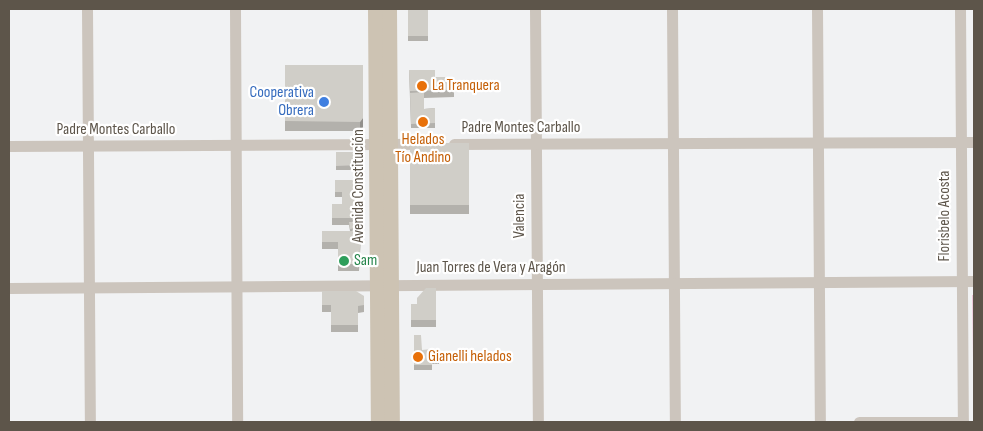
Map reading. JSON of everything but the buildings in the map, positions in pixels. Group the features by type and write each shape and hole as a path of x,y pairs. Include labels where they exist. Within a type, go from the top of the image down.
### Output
{"main road":[{"name":"Avenida Constitución","path":"375,9 383,145"},
{"name":"Avenida Constitución","path":"378,422 384,285 383,145 389,9"},
{"name":"Avenida Constitución","path":"384,285 392,422"}],"street":[{"path":"87,9 90,422"},
{"path":"235,9 238,422"},
{"name":"Valencia","path":"535,9 538,422"},
{"path":"672,9 675,422"},
{"path":"818,9 820,422"},
{"name":"Florisbelo Acosta","path":"960,9 963,422"},
{"name":"Padre Montes Carballo","path":"9,146 974,142"},
{"name":"Juan Torres de Vera y Aragón","path":"9,288 974,281"},
{"path":"859,422 963,422"}],"shaded area":[{"path":"972,295 974,295 974,422"}],"place":[{"name":"La Tranquera","path":"422,86"},
{"name":"Cooperativa Obrera","path":"324,102"},
{"name":"Helados Tío Andino","path":"423,122"},
{"name":"Sam","path":"344,261"},
{"name":"Gianelli helados","path":"418,357"}]}
